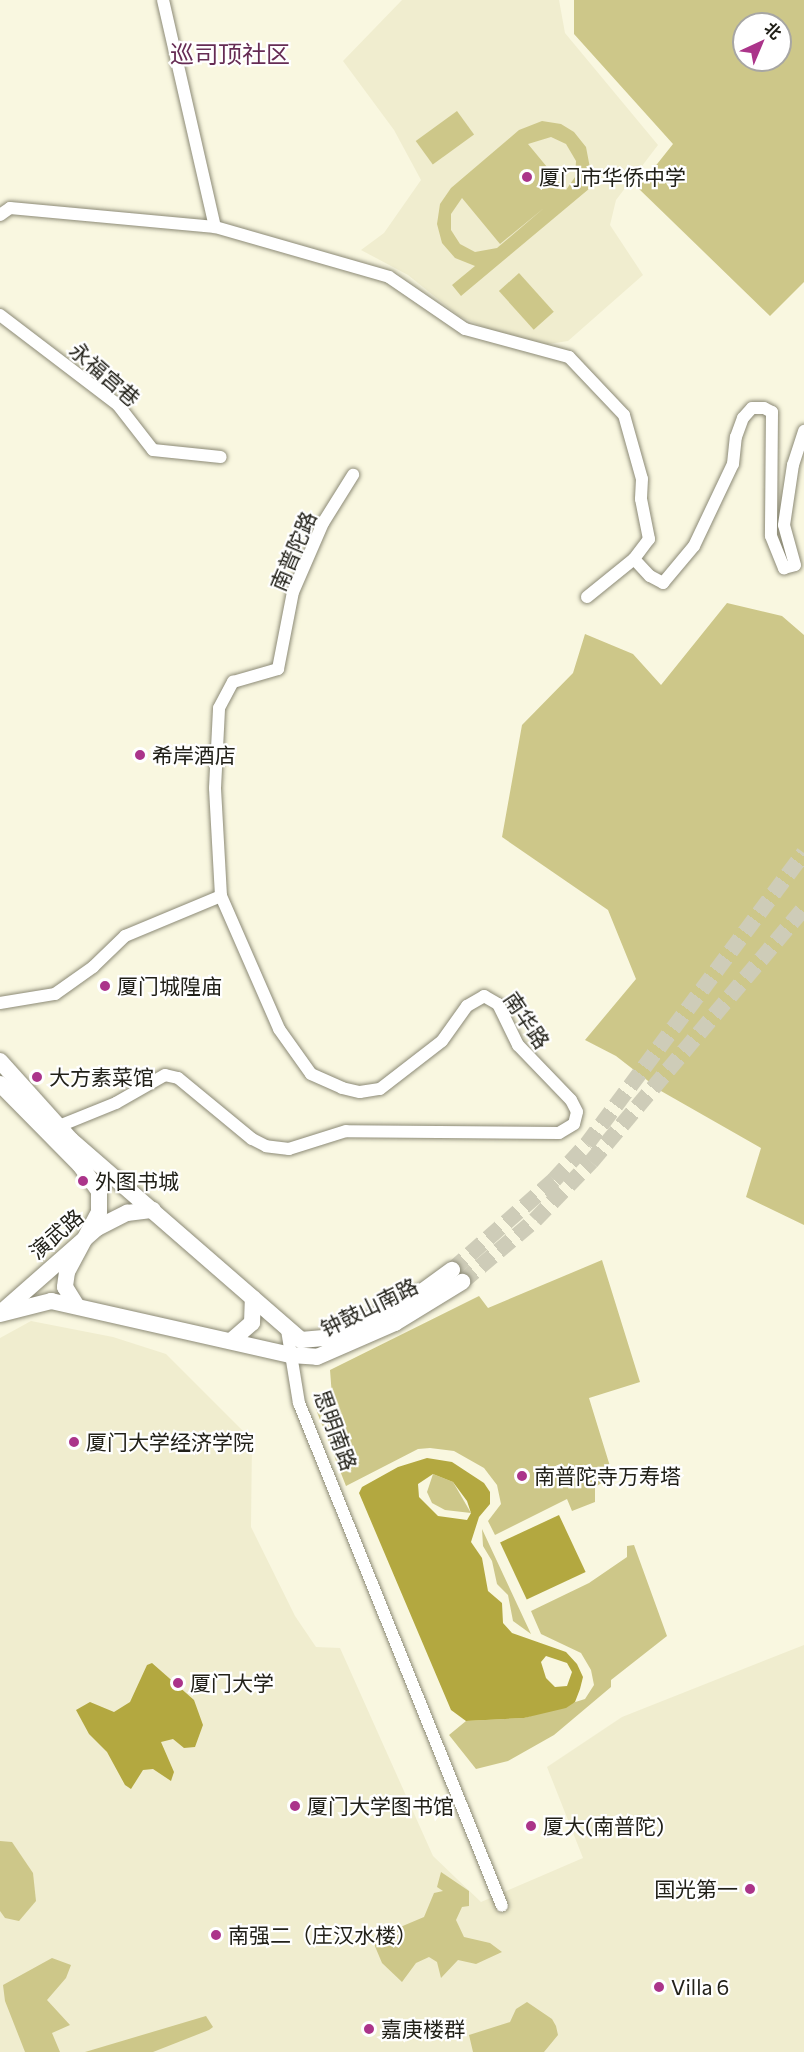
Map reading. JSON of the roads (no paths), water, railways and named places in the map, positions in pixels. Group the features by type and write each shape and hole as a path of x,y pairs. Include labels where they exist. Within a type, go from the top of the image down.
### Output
{"main road":[{"path":"0,1061 59,1126 287,1330"},
{"path":"0,1084 94,1180 101,1205 67,1272 65,1287 77,1306"},
{"name":"演武路","path":"0,1313 83,1240 117,1216 153,1210"},
{"name":"钟鼓山南路","path":"0,1313 51,1301 291,1355 317,1357 396,1323 457,1276 335,1337 301,1340 287,1330"},
{"path":"231,1341 252,1323 253,1298"}],"street":[{"path":"163,0 215,226"},
{"path":"0,215 10,208 215,226 389,277 465,329 569,357 624,415 642,479 641,499 649,539 634,559 587,597"},
{"name":"永福宫巷","path":"0,315 118,405 153,450 221,457"},
{"path":"634,559 650,576 663,583 673,573 694,546 734,464 736,437 743,418 752,408 764,408 772,412 773,426 771,536 784,568 795,566 784,525 793,465 804,431"},
{"name":"南普陀路","path":"221,896 215,788 219,708 233,682 278,669 293,592 323,523 352,475"},
{"path":"0,1003 55,994 93,968 125,936 221,896"},
{"name":"南华路","path":"59,1126 116,1103 165,1075 178,1078 252,1139 266,1146 289,1149 346,1131 517,1135 559,1133 574,1124 577,1112 571,1100 533,1064 518,1045 498,1004 484,996 467,1006 442,1041 380,1089 360,1092 342,1088 311,1074 279,1029 221,896"},
{"name":"思明南路","path":"287,1330 299,1403 502,1906"}],"tunnel":[{"path":"452,1270 554,1180 587,1144 804,853"},
{"path":"462,1282 535,1220 591,1162 804,908"}],"place":[{"name":"厦门市华侨中学","path":"527,177"},
{"name":"希岸酒店","path":"140,755"},
{"name":"厦门城隍庙","path":"105,986"},
{"name":"大方素菜馆","path":"37,1077"},
{"name":"外图书城","path":"83,1181"},
{"name":"厦门大学经济学院","path":"74,1442"},
{"name":"南普陀寺万寿塔","path":"522,1476"},
{"name":"厦门大学","path":"178,1683"},
{"name":"厦门大学图书馆","path":"295,1806"},
{"name":"厦大(南普陀)","path":"531,1826"},
{"name":"国光第一","path":"750,1889"},
{"name":"南强二（庄汉水楼）","path":"216,1935"},
{"name":"Villa 6","path":"659,1987"},
{"name":"嘉庚楼群","path":"369,2029"}],"district":[{"name":"巡司顶社区","path":"230,54"}]}
